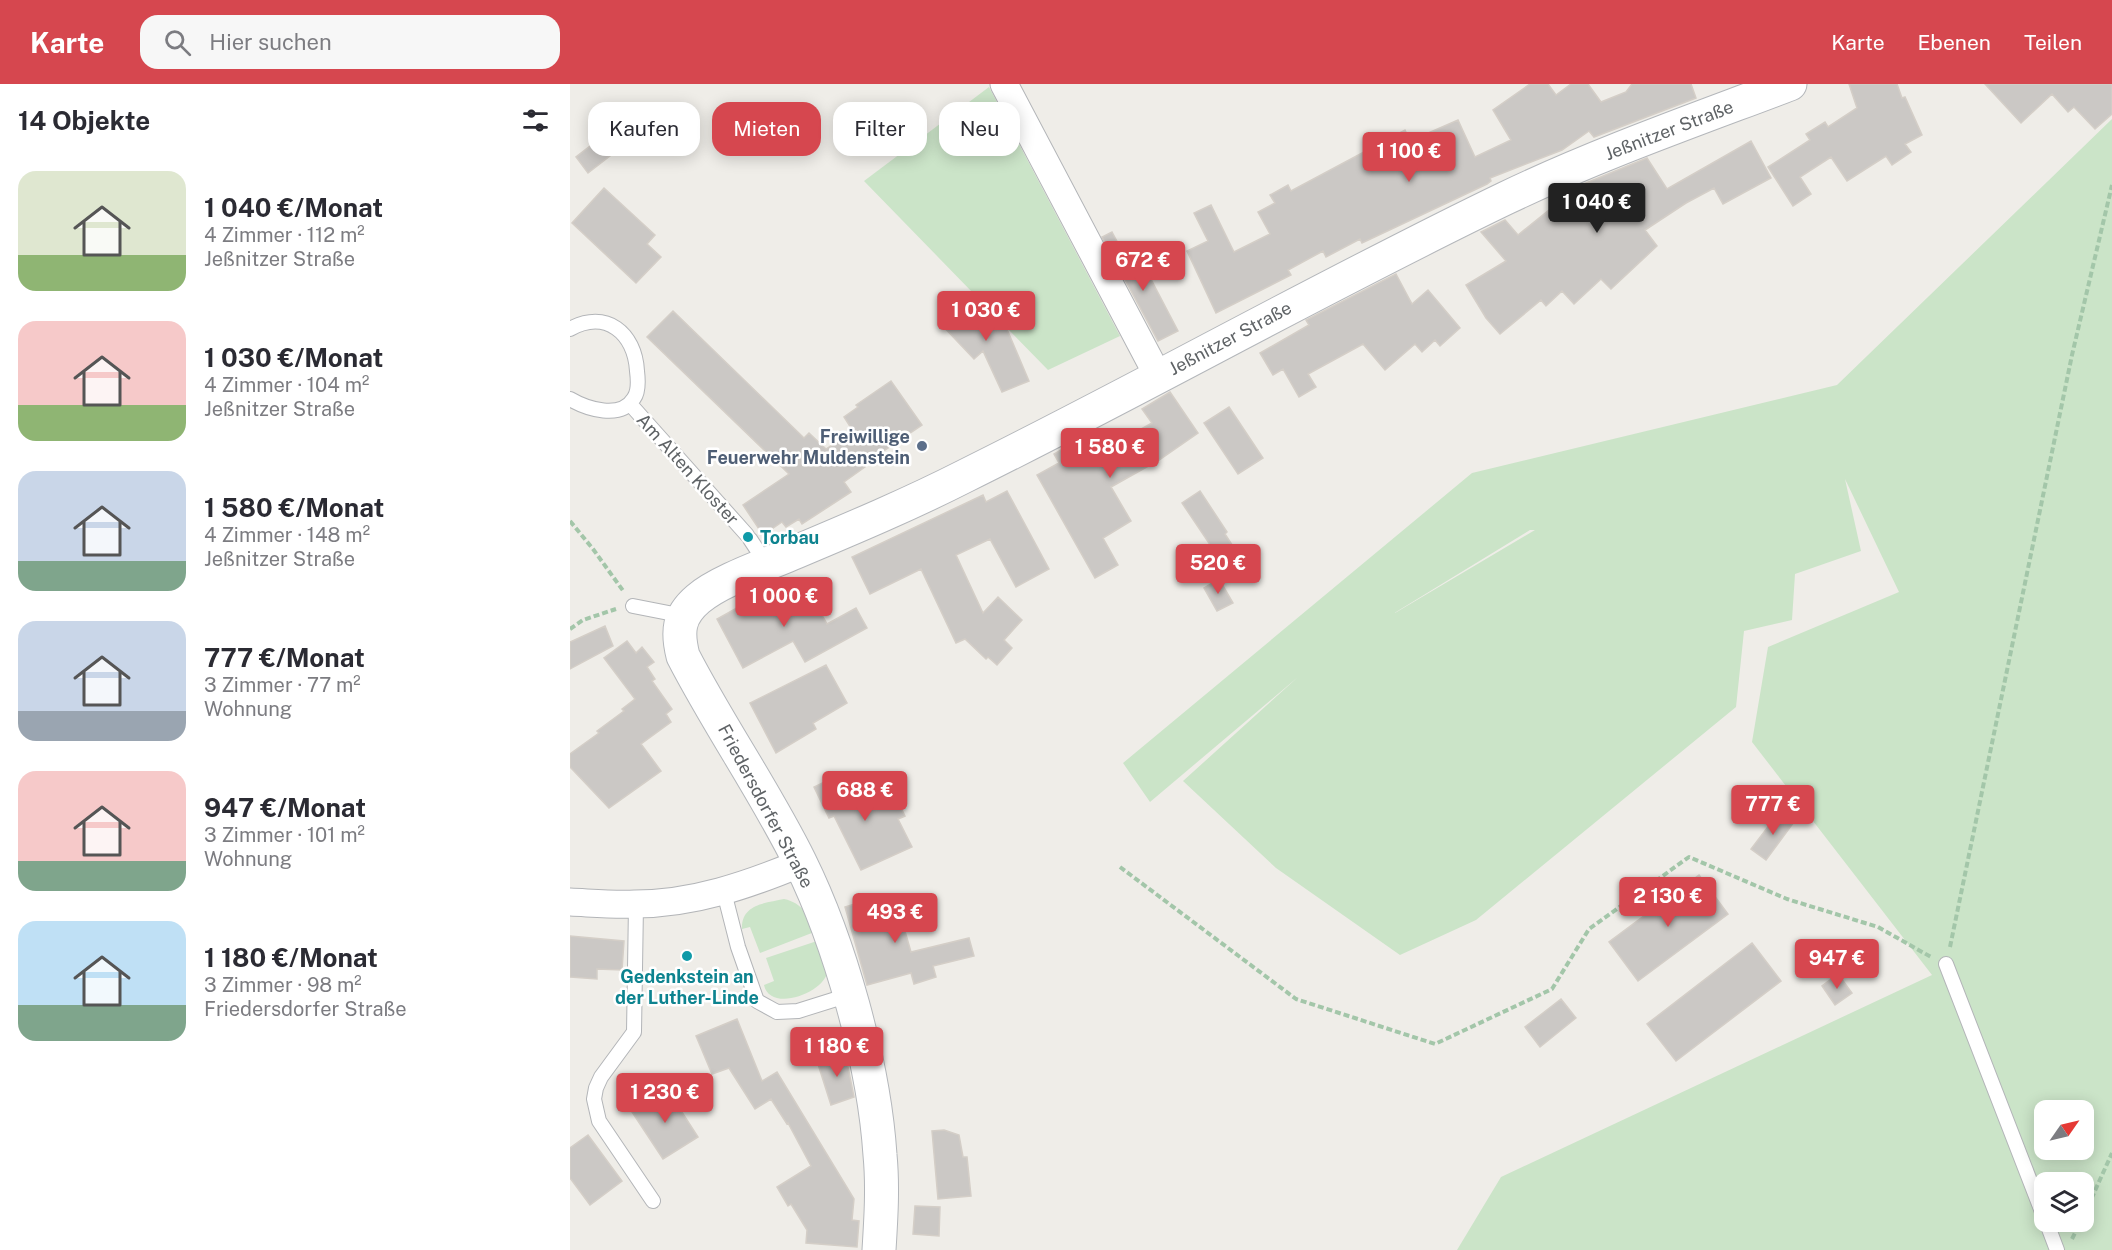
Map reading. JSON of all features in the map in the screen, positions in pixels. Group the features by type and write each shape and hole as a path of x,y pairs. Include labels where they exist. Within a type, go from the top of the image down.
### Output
{"main road":[{"name":"Jeßnitzer Straße","path":"684,616 699,598 712,590 755,546 916,501 1344,278 1507,198 1620,148 1790,84"},
{"name":"Friedersdorfer Straße","path":"684,616 678,631 683,656 801,863 825,923 849,995 877,1121 882,1180 879,1250"}],"street":[{"path":"1004,84 1158,376"},
{"path":"570,902 636,904 678,901 724,892 801,863"}],"lane":[{"name":"Am Alten Kloster","path":"570,329 579,324 592,322 605,323 617,328 627,337 633,348 638,381 636,396 630,404 614,411 589,408 570,399"},
{"name":"Am Alten Kloster","path":"630,404 755,546"},
{"path":"633,606 684,616"},
{"path":"724,892 738,947 757,1001 777,1012 798,1011 849,995"},
{"path":"636,904 634,1032 601,1077 594,1100 599,1121 653,1200"},
{"path":"1946,964 2034,1191"},
{"path":"2050,1232 2057,1250"}],"path":[{"path":"1120,867 1296,999 1435,1044 1552,989 1589,929 1689,857 1786,899 1878,927 1946,964 2072,355 2112,185"},
{"path":"570,521 593,549 633,606 607,611 583,620 570,629"},
{"path":"2094,1193 2112,1153"},
{"path":"2072,1240 2076,1232"}],"green space":[{"path":"989,87 997,102 969,102"},
{"path":"2112,119 2112,1250 1457,1250 1501,1177 1932,975 1752,742 1768,647 1899,592 1845,479 1861,551 1795,574 1792,620 1744,631 1736,707 1476,920 1400,955 1276,868 1183,781 1298,677 1150,802 1123,763 1472,473 1837,385","holes":["1530,530 1535,530 1395,613"]},
{"path":"939,125 939,156 1020,156 1020,146 1120,336 1048,370 864,181 897,156 927,156 927,134"},
{"path":"784,899 800,907 808,915 817,931 760,953 750,927 742,929 746,914 756,906"},
{"path":"820,940 828,968 826,977 819,985 810,992 787,999 769,994 764,985 774,981 766,958"}],"building":[{"path":"1530,84 1548,84 1556,95 1571,84 1588,84 1601,102 1626,92 1632,84 1691,84 1696,98 1594,137 1589,131 1562,150 1490,178 1491,181 1487,184 1362,243 1360,239 1326,257 1323,251 1288,270 1291,275 1216,313 1187,251 1208,241 1194,213 1211,205 1234,252 1270,234 1258,212 1275,203 1270,195 1288,185 1291,191 1405,130 1410,141 1458,120 1475,157 1511,140 1493,110"},
{"path":"1849,84 1897,84 1922,135 1905,144 1911,152 1892,165 1886,156 1847,181 1831,157 1800,177 1811,194 1793,206 1768,167 1810,140 1806,134 1825,122 1828,127 1857,108"},
{"path":"1985,84 2112,84 2112,114 2095,129 2074,107 2068,112 2052,94 2021,123"},
{"path":"1751,141 1771,178 1723,204 1714,188 1645,230 1657,246 1611,289 1601,279 1574,304 1562,291 1546,306 1541,300 1500,334 1486,318 1466,285 1506,261 1481,232 1505,220 1518,235 1579,186 1647,158 1667,189"},
{"path":"588,148 588,156 610,156 588,173 576,157"},
{"path":"604,188 655,235 647,244 661,257 636,283 572,223"},
{"path":"1112,232 1133,271 1144,266 1178,331 1158,341 1102,237"},
{"path":"1396,274 1412,304 1428,290 1460,328 1440,346 1435,340 1422,352 1415,344 1385,370 1363,344 1308,374 1316,387 1299,397 1283,369 1273,375 1260,353 1309,325 1306,320"},
{"path":"966,296 979,310 984,305 1006,327 1029,381 1002,392 983,351 974,359 939,322"},
{"path":"673,311 804,438 809,433 826,449 853,431 844,417 858,407 856,405 891,381 922,425 863,465 865,467 844,482 851,492 802,524 799,519 786,527 782,522 763,535 743,505 789,474 647,337"},
{"path":"1170,392 1198,433 1159,460 1111,487 1131,521 1103,538 1118,565 1095,578 1037,475 1059,463 1054,454 1082,438 1093,456 1152,423 1142,409"},
{"path":"1229,407 1263,458 1238,474 1204,423"},
{"path":"1007,491 1049,569 1016,587 990,539 956,555 983,613 998,597 1022,620 1004,640 1012,648 997,665 988,657 986,659 965,639 956,643 921,569 870,594 852,557 983,495 986,502"},
{"path":"1200,491 1227,532 1225,534 1238,554 1223,564 1182,503"},
{"path":"1219,579 1233,603 1217,611 1204,588"},
{"path":"782,583 799,613 816,605 827,624 856,608 867,628 805,662 793,641 743,668 717,619"},
{"path":"605,626 613,646 570,669 570,642"},
{"path":"627,641 636,653 642,647 654,662 647,667 655,679 652,681 672,709 666,714 671,722 641,744 661,771 609,808 570,767 570,754 599,733 597,731 624,711 622,709 635,699 604,658"},
{"path":"826,665 847,703 813,723 816,729 776,753 750,703"},
{"path":"845,772 862,808 894,793 905,816 898,819 912,847 861,870 834,816 829,818 814,787"},
{"path":"1780,811 1794,822 1766,860 1751,849"},
{"path":"1699,875 1728,914 1638,981 1609,942"},
{"path":"887,894 889,902 896,900 911,952 969,938 974,956 933,966 936,977 914,984 911,973 867,985 845,907"},
{"path":"570,936 624,941 622,970 597,969 597,979 570,977"},
{"path":"1752,943 1781,981 1676,1061 1647,1024"},
{"path":"1838,974 1852,993 1835,1005 1822,986"},
{"path":"1561,999 1576,1018 1540,1047 1525,1027"},
{"path":"737,1019 762,1081 777,1072 854,1199 852,1220 859,1221 857,1247 806,1243 807,1230 791,1204 788,1206 777,1187 811,1166 788,1123 771,1099 755,1109 729,1068 712,1074 696,1036"},
{"path":"845,1052 854,1097 831,1105 817,1061"},
{"path":"667,1089 698,1137 663,1159 632,1112"},
{"path":"944,1130 959,1135 963,1157 967,1157 971,1196 938,1199 932,1131"},
{"path":"588,1135 622,1181 590,1205 570,1178 570,1148"},
{"path":"915,1206 940,1207 939,1236 913,1234"}],"place":[{"name":"Freiwillige Feuerwehr Muldenstein","path":"922,446"},
{"name":"Torbau","path":"748,537"},
{"name":"Gedenkstein an der Luther-Linde","path":"687,956"}]}
